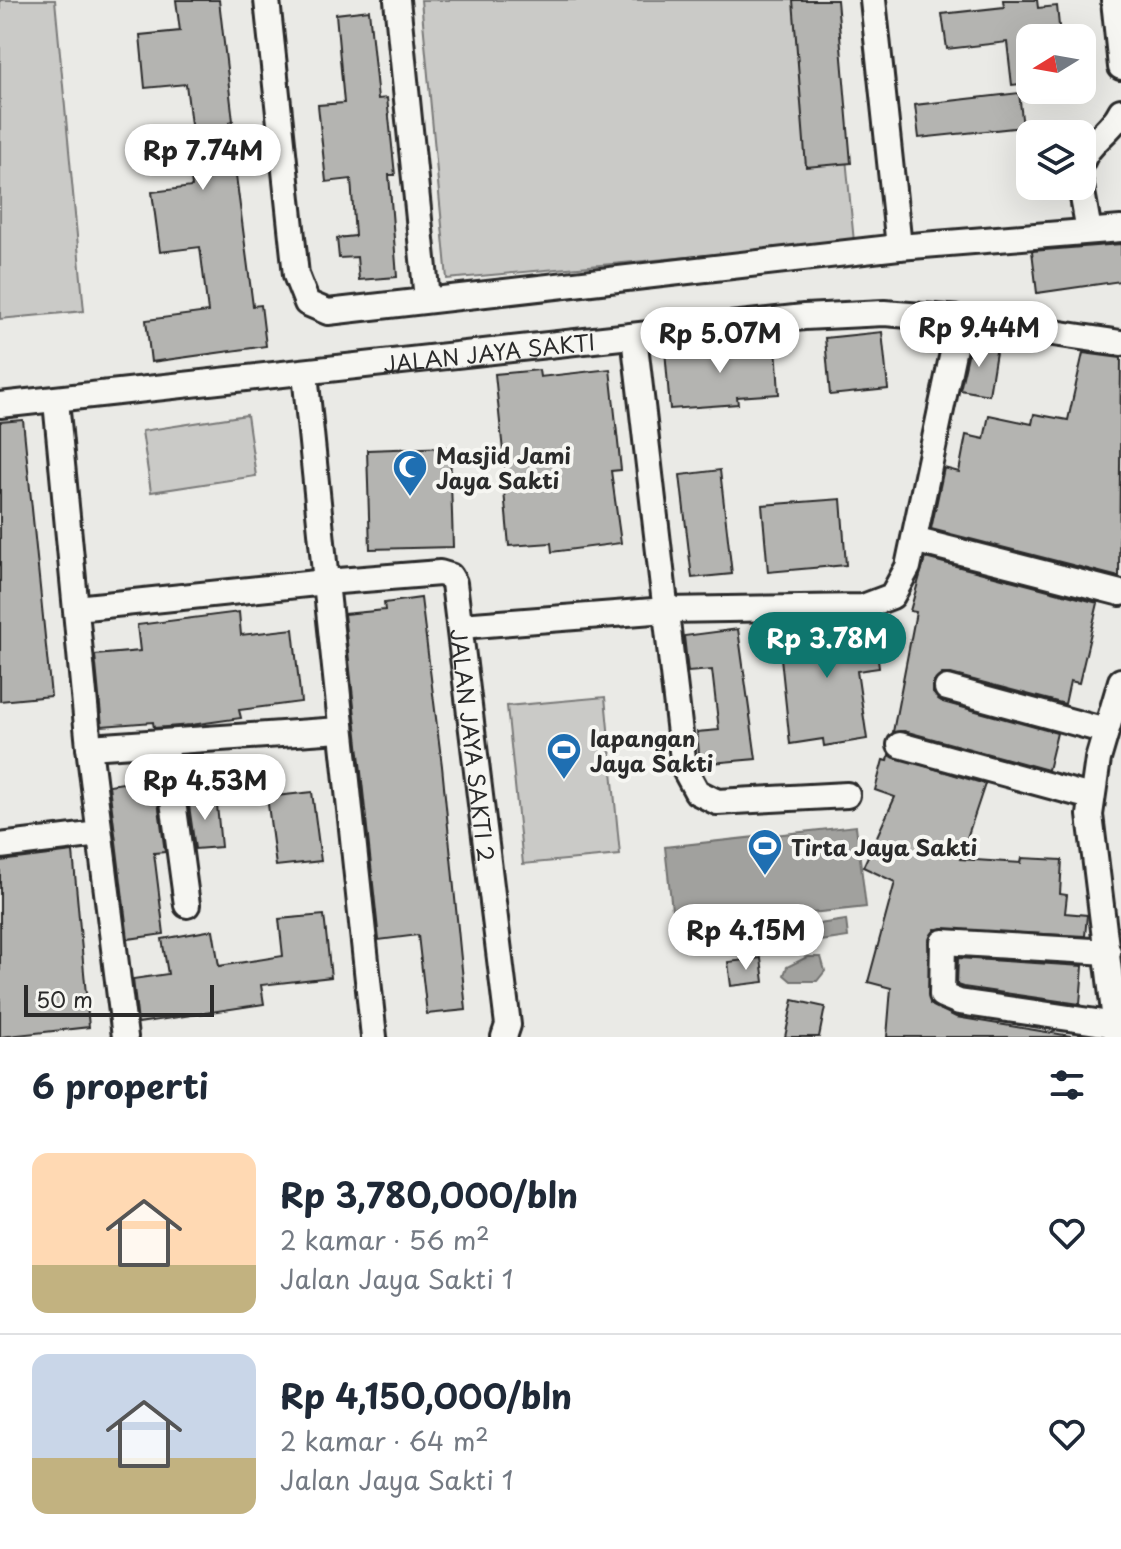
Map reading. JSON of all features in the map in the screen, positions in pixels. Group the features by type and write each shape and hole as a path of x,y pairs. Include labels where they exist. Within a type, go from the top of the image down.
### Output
{"street":[{"path":"267,0 296,275 307,303 328,312 899,247 1121,229"},
{"path":"397,0 427,299"},
{"path":"873,0 899,247"},
{"path":"1114,0 1121,67"},
{"path":"1096,143 1114,126 1121,111"},
{"path":"1083,200 1089,231"},
{"name":"JALAN JAYA SAKTI","path":"0,405 634,336 870,314 960,319 1121,343"},
{"path":"461,626 666,610 863,607 892,596 902,582 914,540 960,319"},
{"path":"634,336 684,768 697,792 717,802 847,795"},
{"path":"305,373 374,1037"},
{"path":"56,401 89,747 125,1037"},
{"path":"914,540 1121,593"},
{"name":"JALAN JAYA SAKTI 2","path":"326,582 430,574 450,576 458,597 508,1025 504,1037"},
{"path":"76,608 326,582"},
{"path":"1112,945 943,942 942,995 959,1002 1117,1031 1112,945 1094,863 1091,797 1121,681"},
{"path":"947,688 1112,722"},
{"path":"89,747 340,730"},
{"path":"165,742 187,905"},
{"path":"900,745 1091,797"},
{"path":"0,846 99,834"}],"shaded area":[{"path":"0,0 55,0 84,311 0,319"},
{"path":"421,0 831,0 854,242 447,279"},
{"path":"247,415 256,476 151,492 142,431"},
{"name":"lapangan Jaya Sakti","path":"605,697 620,855 523,864 507,706"},
{"name":"Tirta Jaya Sakti","path":"856,826 866,907 674,928 665,847"},
{"path":"846,920 848,937 807,943 805,926"},
{"path":"807,957 821,957 825,971 817,981 791,981 784,975 787,967"}],"building":[{"path":"176,0 219,0 233,121 229,122 253,306 261,305 266,346 151,362 146,320 208,312 200,247 160,252 152,192 192,187 187,142 193,141 186,84 145,88 140,35 180,31"},
{"path":"793,0 837,0 851,163 806,167"},
{"path":"1003,0 1037,0 1038,8 1057,6 1059,24 1016,24 1016,85 1012,85 1007,42 947,49 942,14 1004,7"},
{"path":"369,10 378,99 387,98 395,175 389,175 397,277 359,280 357,257 339,258 337,238 355,236 351,179 326,182 318,105 344,103 336,14"},
{"path":"1016,93 1016,104 1020,104 1022,120 1016,120 1016,128 919,138 915,105"},
{"path":"1121,244 1121,281 1037,293 1032,251"},
{"path":"882,332 888,389 830,395 825,338"},
{"path":"971,342 997,346 989,395 960,390"},
{"path":"733,345 733,348 776,345 779,394 737,397 738,404 670,409 665,350"},
{"path":"1083,353 1121,358 1119,577 931,529 944,468 959,472 966,435 984,439 989,415 1032,424 1034,414 1068,420"},
{"path":"610,369 621,470 611,471 621,543 552,552 551,543 509,546 504,491 507,490 495,374 539,370 540,377"},
{"path":"23,420 51,696 0,701 0,422"},
{"name":"Masjid Jami Jaya Sakti","path":"450,447 453,547 370,549 367,450"},
{"path":"720,470 732,574 692,578 680,475"},
{"path":"841,499 846,565 768,572 762,505"},
{"path":"925,558 1098,603 1079,683 1070,681 1065,704 951,674 942,674 933,683 933,693 943,702 1057,733 1048,770 904,731 893,732 916,612 910,611"},
{"path":"421,598 442,766 466,1010 427,1014 418,935 379,940 344,614 385,610 384,603"},
{"path":"239,612 241,635 293,629 301,702 239,710 241,718 191,725 154,728 153,722 102,726 95,655 140,651 137,625"},
{"path":"873,619 879,668 857,671 867,739 824,746 823,739 790,744 778,629"},
{"path":"738,629 756,759 700,764 697,732 719,730 712,670 688,672 684,636"},
{"path":"889,755 985,784 960,859 1021,863 1022,858 1062,860 1060,894 1067,895 1065,913 1087,915 1085,936 935,929 928,942 930,1004 956,1017 1077,1037 887,1037 891,988 868,982 895,882 863,867 895,797 875,790 883,760 888,761"},
{"path":"145,780 148,802 158,801 165,852 154,853 164,934 128,939 109,785"},
{"path":"312,792 321,861 276,866 267,797"},
{"path":"216,795 221,847 195,849 188,798"},
{"path":"73,852 89,1027 0,1037 0,861"},
{"path":"324,915 331,977 261,985 264,1004 138,1023 133,979 168,974 162,939 213,930 219,966 283,956 279,919"},
{"path":"761,958 764,982 731,986 728,962"},
{"path":"958,958 1083,966 1080,1004 957,985"},
{"path":"793,1000 825,1007 819,1037 785,1037"}],"place":[{"name":"Masjid Jami Jaya Sakti","path":"410,498"},
{"name":"lapangan Jaya Sakti","path":"564,781"},
{"name":"Tirta Jaya Sakti","path":"765,877"}]}
